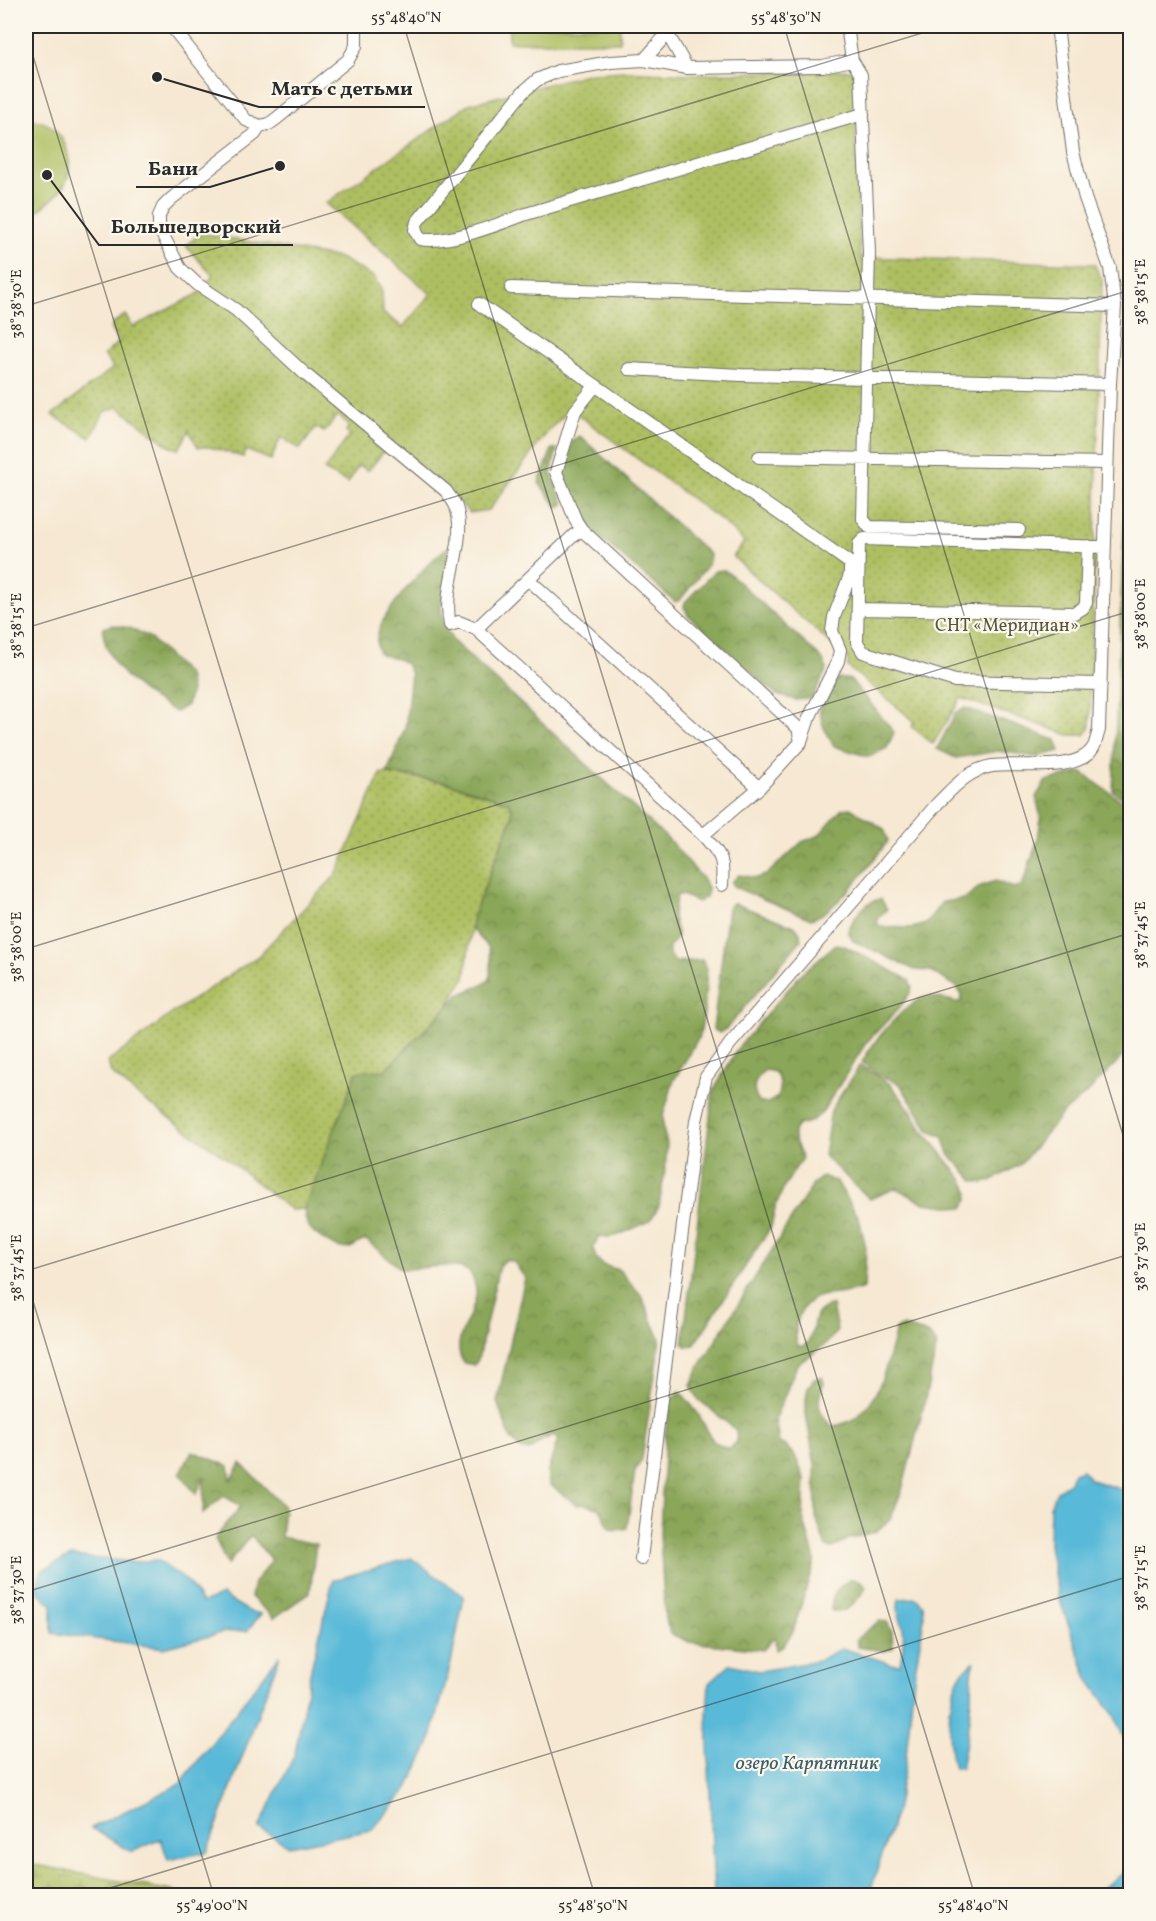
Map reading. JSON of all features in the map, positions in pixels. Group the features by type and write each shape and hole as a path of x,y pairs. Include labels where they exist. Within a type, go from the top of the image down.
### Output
{"street":[{"path":"171,26 246,120 260,126 276,119 348,60 356,45 356,26"},
{"path":"847,26 852,60 861,75 869,252 863,519 868,527 1019,530"},
{"path":"641,1559 696,1121 706,1077 730,1044 921,822 965,776 992,766 1038,766 1075,761 1093,749 1099,730 1107,463 1115,306 1110,268 1085,198 1073,152 1057,26"},
{"path":"644,60 665,30 687,68"},
{"path":"852,60 824,66 687,68 644,60 611,62 558,71 537,80 523,92 417,222 415,231 420,239 431,241 494,226 526,214 863,114"},
{"path":"260,126 255,134 163,207 159,216 159,228 180,267 197,284 236,310 305,374 446,491 456,506 460,530 448,588 446,610 450,625 459,622 476,629 703,835 721,856 722,885"},
{"path":"511,288 1115,306"},
{"path":"479,304 850,563 850,575 834,617 832,631 840,650 837,661 809,718 801,742 759,788 703,835"},
{"path":"629,369 741,375 1110,384"},
{"path":"595,386 575,411 556,472 576,521 582,530 798,728 801,742"},
{"path":"759,457 1107,463"},
{"path":"476,629 574,535 582,530"},
{"path":"1101,684 974,682 944,679 863,652 857,642 859,544 864,539 1105,547"},
{"path":"858,609 1075,613 1086,603 1088,546"},
{"path":"528,579 759,788"}],"green space":[{"path":"509,26 620,26 620,42 509,42"},
{"name":"СНТ «Меридиан»","path":"849,70 854,72 860,257 1094,264 1102,280 1090,726 1085,735 1069,735 961,698 933,744 912,727 914,721 848,667 848,659 733,557 744,542 723,522 570,409 549,430 489,510 469,513 455,496 392,441 368,471 359,465 348,483 324,470 350,435 346,431 349,425 338,415 324,432 316,427 300,449 281,437 271,460 246,450 243,457 210,447 198,447 189,431 179,449 169,446 118,407 104,412 91,438 52,415 113,368 104,355 119,342 111,330 113,323 125,315 133,327 198,294 213,276 186,246 200,233 340,258 374,277 382,291 383,313 403,327 431,294 326,203 469,104 591,73 623,71 691,74"},
{"path":"26,118 45,123 55,130 67,151 69,168 61,190 26,220"},
{"path":"1130,387 1130,803 1113,791"},
{"path":"580,436 710,555 708,565 680,600 675,602 595,533 578,511 563,475 572,442"},
{"path":"552,449 557,449 551,473 564,504 558,508 539,483"},
{"path":"447,548 450,549 441,608 443,623 453,641 671,842 701,877 708,889 706,897 698,902 677,895 673,911 677,935 669,947 669,955 675,962 702,960 707,968 700,1035 674,1080 663,1116 663,1129 667,1143 659,1206 650,1221 619,1235 599,1236 593,1248 596,1258 603,1265 619,1270 641,1295 660,1339 642,1459 635,1471 627,1528 617,1530 610,1529 600,1509 584,1504 577,1505 550,1485 547,1473 558,1439 554,1435 544,1439 529,1451 520,1449 511,1439 497,1402 525,1278 514,1262 506,1260 499,1266 478,1360 474,1365 464,1363 460,1355 460,1338 476,1295 470,1272 462,1268 446,1266 401,1269 366,1240 349,1248 338,1247 325,1241 310,1228 305,1219 304,1209 356,1073 385,1070 458,996 490,979 489,948 471,928 473,916 512,818 512,809 508,802 445,782 387,773 405,728 411,674 406,664 400,660 380,654 377,642 380,627 402,594 421,572"},
{"path":"723,570 822,659 827,669 812,698 796,700 777,695 688,615 684,607 685,602 715,571"},
{"path":"112,625 130,628 149,637 188,675 191,690 187,705 176,712 151,697 128,679 110,656 105,642 103,628"},
{"path":"838,678 851,680 894,732 887,748 869,757 834,746 824,728 819,710"},
{"path":"965,708 1056,740 1060,751 1036,757 998,751 956,758 937,749 956,712"},
{"path":"1081,772 1130,807 1130,1049 1088,1092 1061,1115 1021,1164 991,1181 983,1183 974,1181 949,1154 943,1136 930,1132 900,1084 878,1074 862,1062 882,1034 911,1005 928,997 961,1002 962,995 956,986 930,971 915,970 853,941 848,931 861,910 875,900 881,899 887,909 877,919 879,927 912,928 926,924 942,902 964,899 981,886 996,881 1014,888 1022,886 1038,839 1041,818 1036,797 1046,781"},
{"path":"381,773 445,782 508,802 513,809 512,818 473,916 465,977 449,1005 385,1071 361,1071 304,1209 291,1210 226,1158 137,1095 111,1073 108,1062 174,1012 257,957 336,875"},
{"path":"850,808 884,829 888,841 853,886 821,915 811,919 734,887 732,882 739,875 756,878 766,875 802,842 818,836 842,809"},
{"path":"733,903 794,926 800,932 801,940 727,1028 720,1033 713,1029 728,908"},
{"path":"836,944 845,946 909,980 912,987 900,1007 866,1043 821,1114 810,1122 798,1125 794,1131 794,1138 802,1158 784,1187 776,1205 771,1227 694,1345 687,1347 683,1343 713,1091 738,1048 801,974","holes":["765,1070 775,1072 780,1082 778,1097 768,1103 760,1103 754,1090 756,1081"]},
{"path":"860,1065 890,1084 962,1179 969,1192 968,1200 963,1208 924,1203 896,1188 870,1199 824,1155 831,1110"},
{"path":"823,1176 837,1182 859,1218 866,1248 864,1288 817,1297 804,1307 800,1314 796,1330 798,1346 804,1346 809,1340 815,1317 823,1308 832,1305 837,1331 826,1344 797,1365 775,1419 779,1443 786,1446 795,1456 805,1480 803,1517 815,1560 793,1632 784,1645 776,1650 775,1637 763,1650 689,1642 671,1634 665,1619 660,1535 665,1434 671,1399 680,1391 697,1412 714,1442 729,1449 737,1442 736,1430 698,1399 691,1386 698,1369 813,1184"},
{"path":"903,1326 928,1334 937,1344 902,1490 890,1520 875,1532 848,1539 833,1548 826,1547 816,1517 815,1465 806,1414 808,1387 814,1379 822,1377 824,1383 819,1406 823,1416 832,1426 848,1422 860,1414 878,1390 896,1329"},
{"path":"192,1451 229,1466 231,1480 241,1463 284,1507 281,1537 316,1544 310,1592 274,1618 251,1597 254,1582 272,1561 251,1535 227,1565 215,1538 241,1506 224,1496 203,1513 204,1478 196,1494 180,1474"},
{"path":"851,1579 862,1581 866,1588 847,1609 836,1612 831,1610 836,1592"},
{"path":"879,1621 887,1622 892,1631 893,1648 885,1651 858,1647 856,1639"},
{"path":"26,1863 192,1895 26,1895"}],"water":[{"path":"1082,1470 1091,1480 1130,1492 1130,1743 1124,1739 1114,1715 1088,1679 1058,1595 1049,1545 1050,1506 1057,1491 1069,1483 1074,1473"},
{"path":"71,1556 134,1562 157,1560 188,1582 202,1603 222,1595 248,1611 261,1614 247,1631 225,1632 164,1648 52,1633 52,1605 36,1590 42,1570"},
{"path":"411,1558 464,1596 451,1663 430,1742 408,1788 372,1830 289,1846 259,1828 295,1754 310,1673 333,1580"},
{"name":"озеро Карпятник","path":"916,1598 923,1604 924,1618 914,1677 905,1766 896,1811 869,1895 714,1895 707,1717 709,1683 730,1664 759,1671 818,1661 842,1648 892,1664 900,1664 904,1637 898,1612 899,1599"},
{"path":"280,1655 207,1852 168,1860 161,1839 132,1852 91,1828 180,1784"},
{"path":"975,1661 963,1759 961,1768 954,1768 949,1733 950,1708 961,1674"},
{"path":"1130,1869 1130,1895 1095,1895 1103,1887"}],"place":[{"name":"Мать с детьми","path":"157,77"},
{"name":"Бани","path":"280,166"},
{"name":"Большедворский","path":"47,175"}]}
